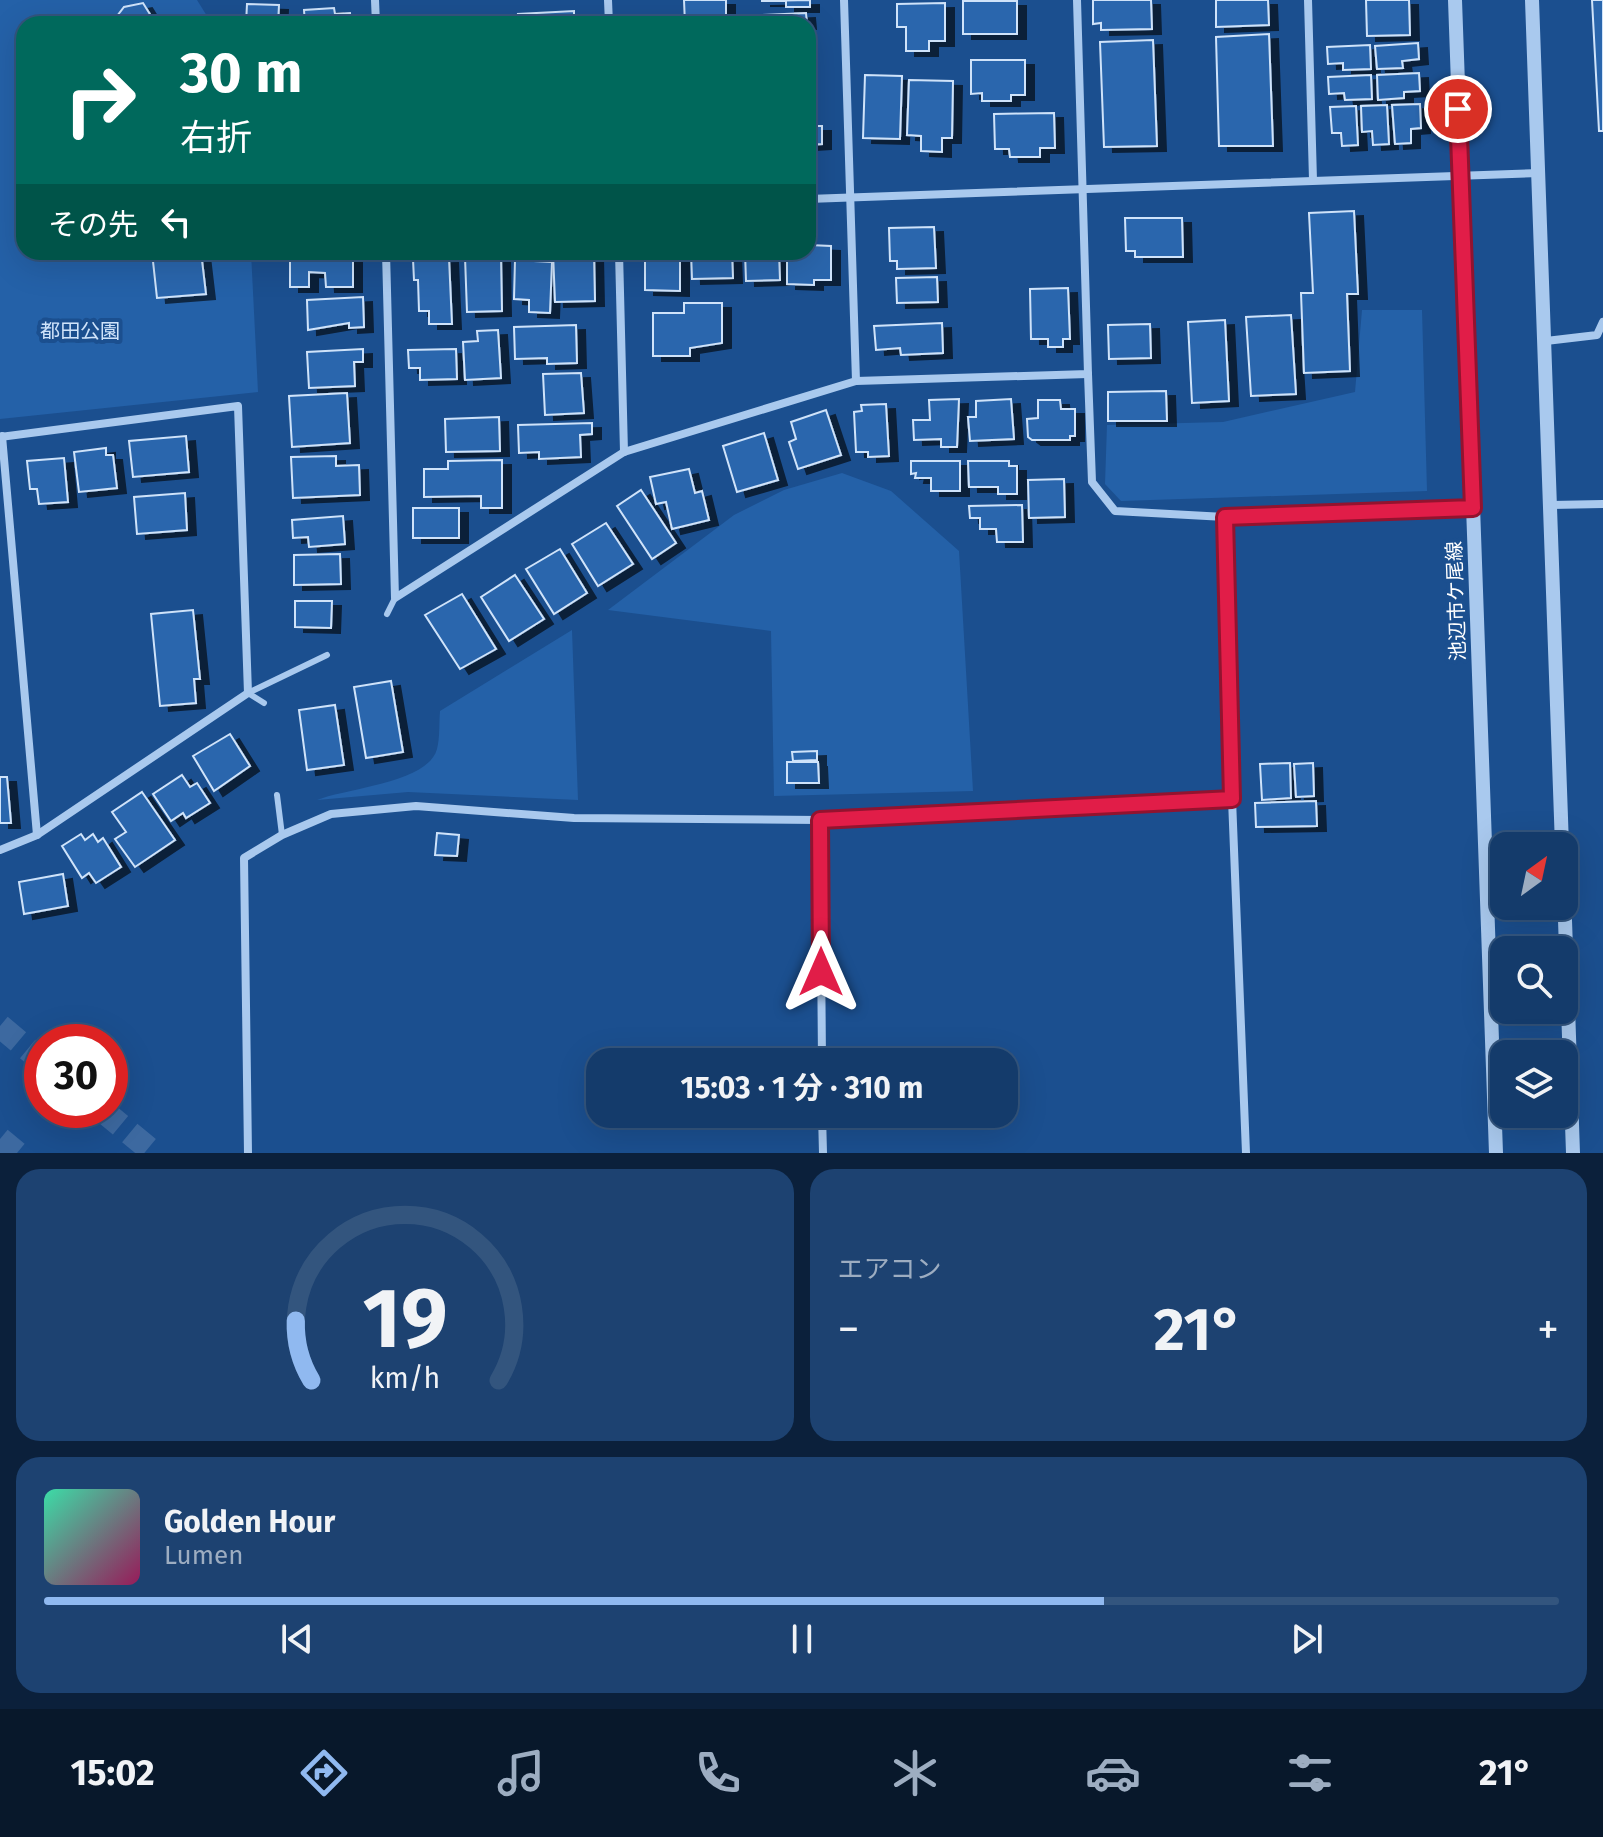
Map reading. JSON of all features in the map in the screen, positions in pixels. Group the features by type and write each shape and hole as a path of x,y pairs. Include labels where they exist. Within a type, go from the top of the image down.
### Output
{"street":[{"path":"844,0 856,381"},
{"path":"1077,0 1092,482 1115,511 1225,517 1473,508"},
{"path":"1308,0 1313,180"},
{"name":"池辺市ケ尾線","path":"1455,0 1496,1153"},
{"path":"1532,0 1541,173 1562,832"},
{"path":"816,199 1541,173"},
{"path":"386,260 395,598"},
{"path":"619,260 624,452"},
{"path":"1546,341 1597,335 1603,322"},
{"path":"395,598 624,452 856,381 942,375 1088,374"},
{"path":"0,850 37,835 248,693 238,406 1,436 37,835"},
{"path":"1551,505 1603,504"},
{"path":"1225,517 1246,1153"},
{"path":"248,1153 244,858 282,835 331,814 416,806 574,818 820,820 1232,799"},
{"path":"820,820 822,1048"},
{"path":"1565,920 1573,1153"},
{"path":"822,1128 823,1153"}],"lane":[{"path":"387,614 395,598"},
{"path":"248,693 327,655"},
{"path":"248,693 264,703"},
{"path":"277,795 282,835"}],"green space":[{"name":"都田公園","path":"0,0 197,0 207,16 16,16 16,260 251,260 258,392 0,419"},
{"path":"1362,310 1422,310 1427,491 1121,501 1105,484 1107,425 1223,422 1355,392"},
{"path":"842,473 891,491 959,551 973,791 774,796 771,631 608,610 734,515 784,490"},
{"path":"572,630 578,800 408,792 317,800 385,783 419,770 437,749 440,711"}],"building":[{"path":"684,0 726,0 726,16 685,16"},
{"path":"810,0 810,7 786,7 786,1 761,1"},
{"path":"1093,0 1151,0 1152,29 1101,30 1101,23 1093,24"},
{"path":"1216,0 1268,0 1269,25 1216,27"},
{"path":"1366,0 1409,0 1410,35 1367,36"},
{"path":"1592,0 1603,0 1603,131 1599,131"},
{"path":"963,1 1017,1 1017,34 963,34"},
{"path":"143,3 151,16 117,16 124,7"},
{"path":"945,3 945,41 929,41 929,51 906,51 906,27 897,27 897,4"},
{"path":"247,4 279,5 278,16 246,16"},
{"path":"334,8 335,14 350,13 350,16 304,16 304,10"},
{"path":"574,11 574,16 518,14"},
{"path":"806,13 806,16 763,16"},
{"path":"1269,34 1273,146 1219,146 1216,37"},
{"path":"1153,40 1157,146 1104,147 1100,42"},
{"path":"1418,43 1419,59 1402,61 1403,68 1377,69 1375,46"},
{"path":"1370,45 1371,69 1343,70 1343,63 1328,64 1327,47"},
{"path":"971,60 1025,60 1025,95 1011,95 1011,101 982,101 982,93 971,94"},
{"path":"1419,73 1420,91 1404,92 1404,98 1378,100 1377,75"},
{"path":"865,75 902,76 900,139 863,138"},
{"path":"1371,75 1372,99 1345,100 1344,93 1329,94 1328,77"},
{"path":"909,80 953,81 952,138 942,138 942,152 921,151 921,136 907,135"},
{"path":"1420,104 1421,128 1411,129 1411,143 1395,144 1392,105"},
{"path":"1387,105 1389,144 1373,145 1372,131 1362,132 1361,106"},
{"path":"1356,106 1358,145 1342,146 1341,133 1332,133 1330,107"},
{"path":"1054,113 1055,148 1040,148 1040,157 1010,157 1009,149 995,149 994,114"},
{"path":"816,126 822,126 822,144 816,144"},
{"path":"1354,211 1358,294 1347,294 1350,371 1304,373 1301,293 1313,293 1309,213"},
{"path":"1125,218 1182,218 1183,257 1135,257 1135,251 1126,251"},
{"path":"934,227 936,268 897,269 897,261 890,261 889,228"},
{"path":"816,245 831,246 831,280 814,280 814,285 787,284 787,260 816,260"},
{"path":"153,260 202,260 206,294 157,298"},
{"path":"290,260 353,260 353,287 326,287 325,273 309,272 309,287 290,287"},
{"path":"413,260 449,260 452,324 429,324 429,311 419,311 418,280 414,280"},
{"path":"465,260 501,260 502,311 467,312"},
{"path":"515,260 552,262 550,313 529,312 529,300 514,299"},
{"path":"553,260 594,260 595,301 555,302"},
{"path":"645,260 680,260 680,291 645,290"},
{"path":"691,260 732,260 733,278 692,279"},
{"path":"745,260 779,260 780,280 746,281"},
{"path":"937,277 938,302 897,303 896,278"},
{"path":"1068,288 1070,339 1063,339 1063,347 1048,347 1048,339 1031,339 1030,289"},
{"path":"363,297 364,327 349,328 349,323 308,330 307,300"},
{"path":"684,303 722,303 722,343 690,348 690,356 653,356 653,313 684,313"},
{"path":"1291,315 1296,394 1251,396 1246,317"},
{"path":"1225,320 1229,401 1192,403 1188,322"},
{"path":"942,323 943,353 901,355 900,348 876,350 874,326"},
{"path":"1150,324 1151,358 1109,359 1108,325"},
{"path":"576,325 577,363 547,364 547,358 515,359 514,327"},
{"path":"498,330 501,378 465,380 463,342 478,341 477,331"},
{"path":"363,349 363,362 354,362 355,386 309,388 307,352"},
{"path":"456,349 457,379 420,380 420,368 409,368 408,350"},
{"path":"581,373 584,413 545,415 543,374"},
{"path":"1166,391 1167,421 1108,421 1108,392"},
{"path":"347,393 350,443 292,447 289,396"},
{"path":"959,399 957,447 941,447 941,439 914,440 913,420 930,420 929,400"},
{"path":"1011,399 1014,439 970,441 968,417 976,417 976,401"},
{"path":"1038,400 1060,400 1061,409 1075,409 1075,436 1070,436 1070,440 1032,440 1028,437 1027,419 1038,418"},
{"path":"886,404 889,456 868,457 868,452 856,452 854,412 862,411 861,405"},
{"path":"826,410 841,455 798,469 789,442 796,439 791,422"},
{"path":"499,417 500,451 446,452 445,419"},
{"path":"592,423 592,434 580,435 581,457 539,459 539,452 519,453 518,425"},
{"path":"764,433 778,480 737,492 723,446"},
{"path":"186,436 189,472 133,477 129,441"},
{"path":"106,448 106,455 113,455 117,488 79,492 74,452"},
{"path":"336,456 336,466 359,465 360,495 293,498 291,457"},
{"path":"64,458 68,502 39,504 37,489 30,489 27,461"},
{"path":"502,460 502,508 481,508 481,496 424,497 424,469 448,469 448,461"},
{"path":"911,461 960,461 960,491 931,491 931,478 915,478 916,473 911,474"},
{"path":"968,461 1009,461 1009,466 1017,466 1017,494 998,494 998,487 969,487"},
{"path":"689,469 695,493 702,491 709,520 672,529 666,502 656,504 650,477"},
{"path":"1064,479 1065,517 1029,518 1028,480"},
{"path":"641,490 676,543 652,559 617,506"},
{"path":"185,493 187,530 137,534 134,497"},
{"path":"1022,505 1023,542 997,542 996,529 980,529 980,518 970,518 969,506"},
{"path":"413,508 459,508 459,538 413,538"},
{"path":"343,516 345,544 309,547 308,537 293,538 292,520"},
{"path":"606,523 633,564 598,586 572,544"},
{"path":"560,549 587,593 554,614 526,569"},
{"path":"340,554 341,584 294,585 294,555"},
{"path":"515,575 544,619 509,641 481,597"},
{"path":"462,594 496,649 460,669 425,615"},
{"path":"295,601 332,601 331,628 295,627"},
{"path":"193,610 200,679 194,679 196,703 160,706 151,614"},
{"path":"391,681 403,752 366,758 354,687"},
{"path":"335,705 344,765 307,770 299,710"},
{"path":"230,734 250,766 214,791 193,756"},
{"path":"817,751 817,760 793,761 792,752"},
{"path":"787,762 818,762 819,783 787,783"},
{"path":"1290,763 1291,798 1262,800 1260,764"},
{"path":"1313,763 1314,796 1296,797 1294,764"},
{"path":"182,775 190,787 197,783 210,803 186,818 183,813 171,821 153,794"},
{"path":"0,777 7,777 11,823 0,823"},
{"path":"142,792 175,840 135,867 115,839 126,832 112,812"},
{"path":"1316,801 1317,826 1256,827 1255,803"},
{"path":"437,833 459,835 457,856 435,855"},
{"path":"81,834 85,840 93,834 98,842 103,838 121,867 96,883 89,873 82,878 62,846"},
{"path":"63,874 68,906 24,914 19,882"}],"tunnel":[{"path":"0,1026 24,1046"},
{"path":"124,1128 154,1153"},
{"path":"0,1139 17,1153"}],"route":[{"path":"821,972 820,820 1232,799 1225,517 1473,508 1458,109"}]}
